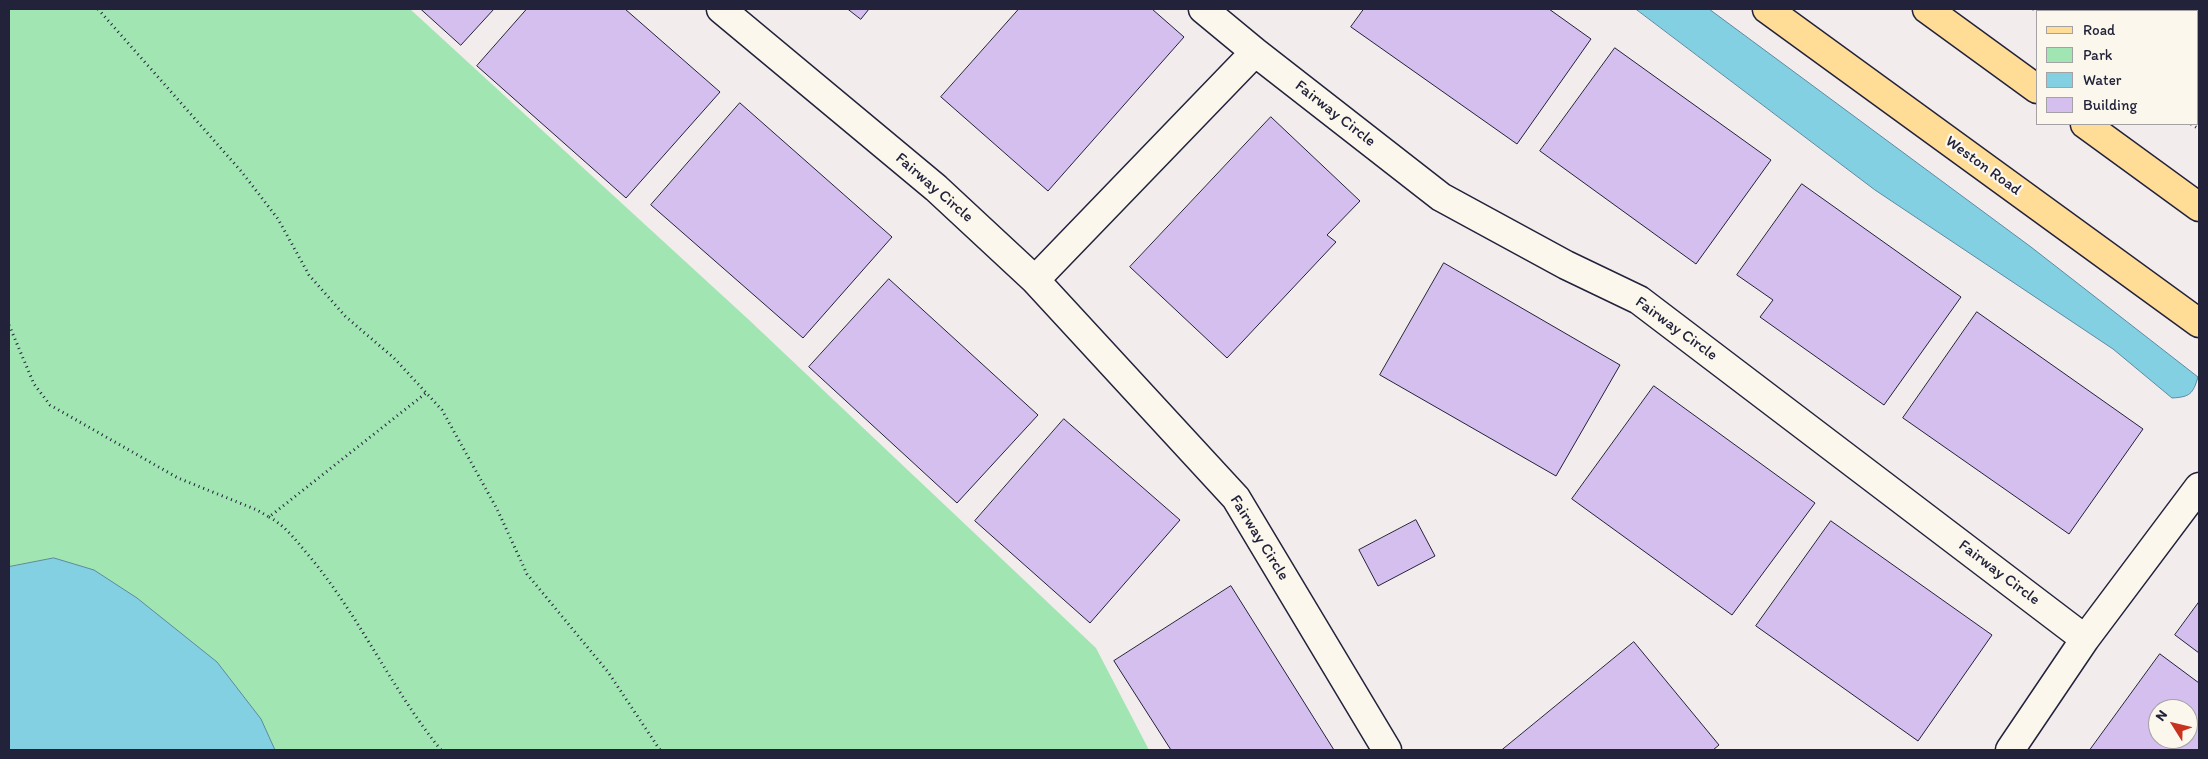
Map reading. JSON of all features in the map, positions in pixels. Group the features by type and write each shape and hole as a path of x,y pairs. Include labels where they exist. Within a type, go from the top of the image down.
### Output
{"main road":[{"name":"Weston Road","path":"1767,9 2199,322"},
{"path":"1927,9 2036,88"},
{"path":"2086,125 2199,207"}],"street":[{"name":"Fairway Circle","path":"721,9 936,188 1035,280 1236,498 1387,750"},
{"name":"Fairway Circle","path":"1203,9 1441,198 1566,265 1639,300 2085,639"},
{"path":"1035,280 1255,52"},
{"path":"2010,750 2085,639 2199,487"}],"path":[{"path":"98,9 241,171 278,219 309,275 345,316 394,358 442,410 497,509 527,574 608,672 660,750"},
{"path":"9,325 34,384 50,405 156,468 202,490 257,510 281,523 333,584 402,696 441,750"},
{"path":"269,517 426,393"}],"green space":[{"path":"9,9 410,9 748,319 1096,648 1149,750 9,750"}],"water":[{"path":"1636,9 1709,9 2031,247 2198,377 2190,394 2172,398 2113,349 1875,190"},
{"path":"54,558 94,570 137,598 217,662 261,719 275,750 9,750 9,567"}],"building":[{"path":"421,9 494,9 461,45"},
{"path":"527,9 625,9 720,92 626,198 477,66"},
{"path":"848,9 869,9 861,19"},
{"path":"1019,9 1152,9 1184,37 1048,191 941,97"},
{"path":"1364,9 1549,9 1591,39 1517,144 1351,27"},
{"path":"1615,48 1771,160 1696,264 1540,151"},
{"path":"740,103 892,237 803,338 651,205"},
{"path":"1271,117 1360,201 1327,235 1336,242 1227,358 1130,267"},
{"path":"1802,184 1961,297 1884,405 1760,317 1773,300 1737,275"},
{"path":"1444,263 1620,365 1556,476 1380,375"},
{"path":"889,279 1038,415 957,503 809,367"},
{"path":"1977,312 2143,429 2069,534 1903,418"},
{"path":"1654,386 1815,503 1732,615 1572,499"},
{"path":"1064,419 1180,520 1090,623 975,521"},
{"path":"1416,520 1435,556 1378,586 1359,550"},
{"path":"1831,521 1992,635 1918,741 1756,626"},
{"path":"1231,586 1334,750 1171,750 1114,661"},
{"path":"2199,602 2199,653 2175,635"},
{"path":"1634,642 1719,745 1713,750 1502,750"},
{"path":"2160,654 2199,683 2199,750 2090,750"}]}
